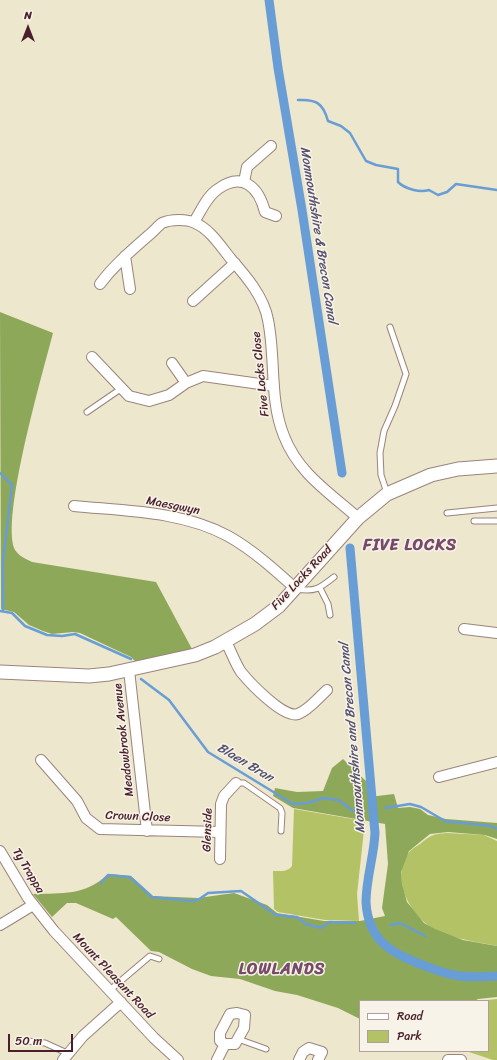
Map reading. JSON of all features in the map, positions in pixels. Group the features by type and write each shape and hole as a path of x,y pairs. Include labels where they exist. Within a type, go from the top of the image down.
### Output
{"street":[{"path":"244,182 247,167 271,146"},
{"path":"100,284 125,256 163,223 179,220 194,222 206,201 217,189 231,183 244,182 253,187 258,192 265,212 276,216"},
{"name":"Five Locks Close","path":"194,222 203,227 213,237 258,294 268,319 272,350 276,414 284,438 296,460 316,483 358,518"},
{"path":"125,256 130,289"},
{"path":"193,301 235,263"},
{"path":"92,357 129,396 149,400 169,395 186,383 203,376 274,386"},
{"path":"172,363 186,383"},
{"name":"Five Locks Road","path":"0,672 89,676 129,670 195,655 226,642 255,624 279,606 296,589 358,518 387,494 431,476 458,469 497,466"},
{"name":"Maesgwyn","path":"74,506 166,516 197,522 228,536 255,554 296,589"},
{"path":"464,629 497,633"},
{"path":"226,642 241,672 278,708 287,714 297,714 307,709 326,690"},
{"name":"Meadowbrook Avenue","path":"129,670 147,831"},
{"name":"Crown Close","path":"41,760 77,800 86,818 100,829 220,832"},
{"path":"439,777 497,762"},
{"name":"Glenside","path":"220,859 221,804 224,796 236,783"},
{"name":"Ty Trappa","path":"0,851 33,906"},
{"path":"0,925 33,906"},
{"name":"Mount Pleasant Road","path":"33,906 54,931 154,1038 178,1060"},
{"path":"65,1057 121,1002"},
{"path":"237,1013 245,1015 244,1028 235,1044 225,1044 220,1041 220,1033 230,1014 237,1013"},
{"path":"217,1060 225,1044"},
{"path":"300,1060 303,1052 309,1048 322,1052 318,1060"},
{"path":"448,1060 461,1060"}],"lane":[{"path":"387,494 381,475 380,453 384,431 395,406 406,374 390,327"},
{"path":"87,412 122,388"},
{"path":"447,513 497,508"},
{"path":"474,522 497,521"},
{"path":"296,589 310,591 320,588 334,576"},
{"path":"320,588 328,604 330,615"},
{"path":"236,783 244,783 280,808 282,813 281,830"},
{"path":"110,990 150,956 159,959"},
{"path":"238,1038 266,1049"},
{"path":"19,1040 45,1043 65,1057"}],"green space":[{"path":"0,312 53,333 18,478 13,508 12,533 15,550 21,556 32,562 156,582 192,649 136,662 131,657 80,633 73,632 52,634 29,625 14,612 1,609"},
{"path":"343,759 366,781 369,797 394,794 398,808 410,807 420,809 428,815 446,819 497,823 497,839 485,835 448,832 430,834 409,851 401,872 402,884 407,902 424,923 463,940 497,946 497,997 476,1000 359,1000 359,1018 338,1008 297,995 275,991 240,979 211,976 192,969 159,952 151,951 116,917 113,919 76,903 67,903 52,917 33,894 63,893 82,890 91,886 108,874 131,876 153,896 198,898 234,893 267,905 277,913 324,921 360,921 385,916 382,908 388,864 385,824 293,808 273,796 275,788 297,792 323,791 332,768"},
{"path":"294,809 365,821 357,894 359,921 325,920 278,912 274,909 273,871 286,870 292,866"},
{"path":"447,833 484,835 497,841 497,946 439,932 417,916 403,889 401,879 402,869 404,859 410,851 430,837"},
{"path":"497,999 497,1060 469,1052 489,1052 489,1000 487,1000"}],"waterway":[{"name":"Monmouthshire & Brecon Canal","path":"269,0 278,68 302,210 342,473"},
{"path":"298,100 310,100 318,103 324,110 328,121 341,126 350,133 366,161 376,165 398,169 398,182 405,187 417,191 429,190 438,195 447,192 456,184 497,190"},
{"path":"0,473 12,485 3,561 3,611"},
{"name":"Monmouthshire and Brecon Canal","path":"350,548 375,833 366,893 366,902 371,926 376,935 390,949 420,964 441,972 459,976 497,976"},
{"name":"Blaen Bran","path":"0,611 12,613 25,626 47,635 62,636 75,634 131,659"},
{"name":"Blaen Bran","path":"141,679 169,700 208,752 293,804 308,803 323,798 338,800 352,810 364,811"},
{"name":"Blaen Bran","path":"385,808 410,804 421,807 445,821 491,826 497,829"},
{"path":"101,883 108,875 130,877 152,897 190,901 198,900 208,893 241,891 276,915 297,917 306,924 321,928 329,922 355,923"},
{"path":"391,925 400,923 425,936"}],"district":[{"name":"FIVE LOCKS","path":"410,546"},
{"name":"LOWLANDS","path":"282,970"}]}
